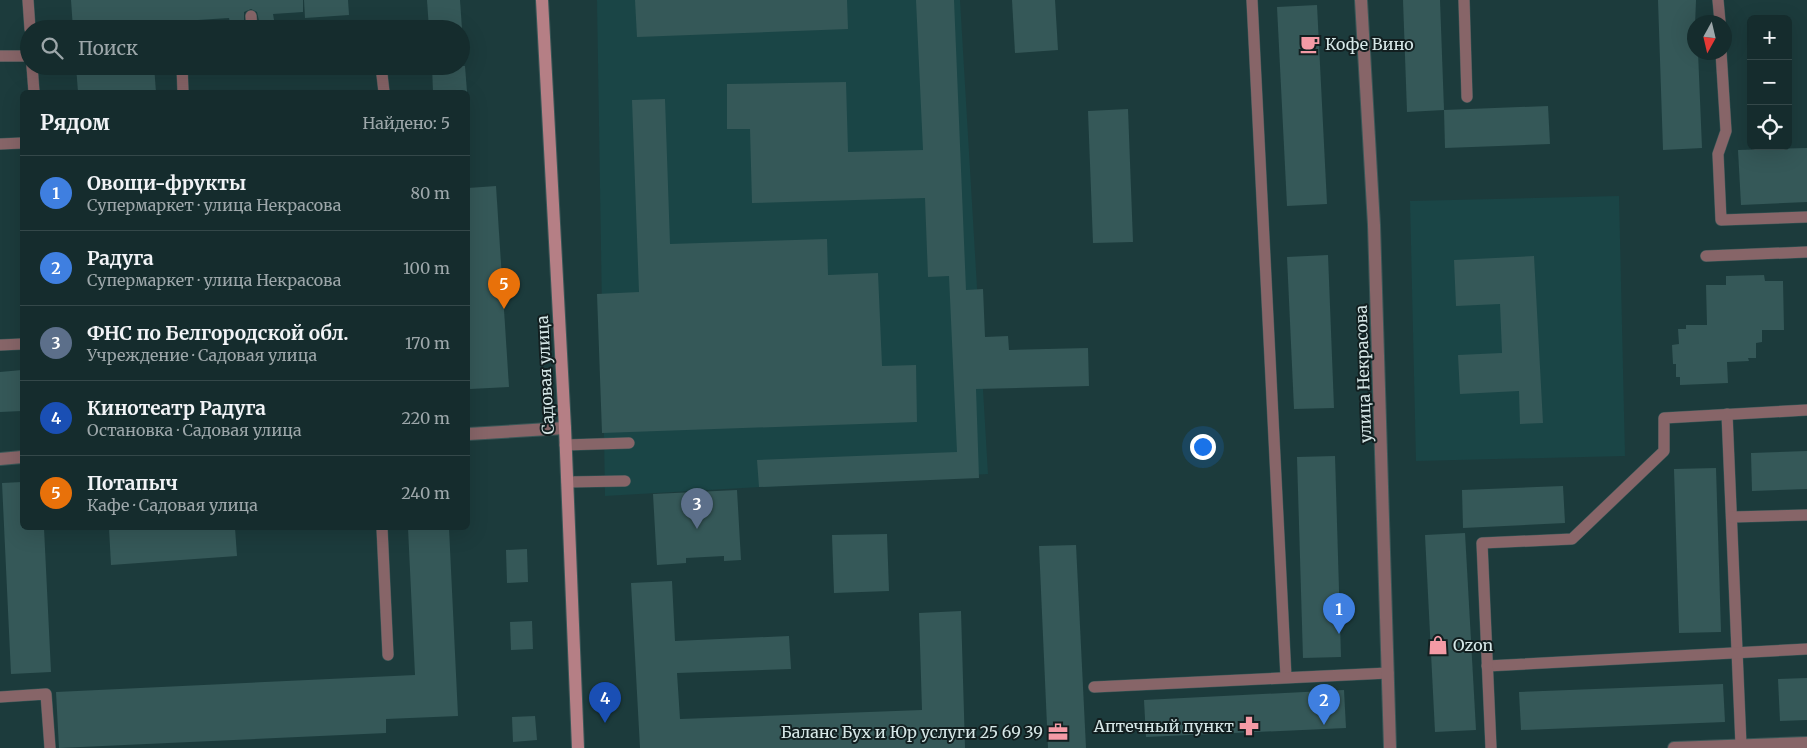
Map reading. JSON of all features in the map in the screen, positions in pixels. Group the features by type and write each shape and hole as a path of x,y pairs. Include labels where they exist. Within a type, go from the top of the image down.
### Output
{"main road":[{"name":"Садовая улица","path":"542,0 565,428 578,748"}],"street":[{"name":"улица Некрасова","path":"1361,0 1374,225 1390,748"},
{"path":"470,434 565,428"},
{"path":"0,459 20,458"},
{"path":"1674,748 1807,743"}],"lane":[{"path":"28,0 29,20"},
{"path":"1252,0 1286,677"},
{"path":"1464,0 1467,97"},
{"path":"1718,0 1719,15"},
{"path":"251,16 251,20"},
{"path":"0,56 20,56"},
{"path":"1722,60 1726,131 1718,154 1721,220 1807,217"},
{"path":"33,75 34,90"},
{"path":"183,75 184,90"},
{"path":"382,75 384,90"},
{"path":"0,144 20,142"},
{"path":"1706,256 1807,252"},
{"path":"0,345 20,344"},
{"path":"1491,748 1482,542 1572,539 1664,451 1664,418 1807,410"},
{"path":"1727,414 1741,745"},
{"path":"565,444 629,444"},
{"path":"567,482 625,481"},
{"path":"1732,517 1807,516"},
{"path":"382,530 388,655"},
{"path":"1487,666 1807,649"},
{"path":"1094,686 1388,673"},
{"path":"0,697 46,694 50,748"}],"shaded area":[{"path":"597,0 960,0 988,474 605,496"},
{"path":"1619,196 1625,456 1416,461 1410,201"}],"building":[{"path":"71,0 303,0 303,12 273,14 274,20 259,20 257,12 251,9 244,12 244,20 229,20 229,18 198,20 72,20"},
{"path":"304,0 348,0 349,15 305,18"},
{"path":"427,0 460,0 461,20 428,20"},
{"path":"635,0 847,0 848,29 637,37"},
{"path":"916,0 954,0 966,290 983,289 985,337 1008,336 1009,350 1088,348 1089,386 976,389 979,478 759,487 757,460 957,452 949,276 928,277 925,198 752,203 750,129 727,129 727,84 846,82 848,152 923,150"},
{"path":"1012,0 1055,0 1058,50 1015,53"},
{"path":"1403,0 1440,0 1444,110 1407,112"},
{"path":"1658,0 1696,0 1695,15 1687,15 1687,60 1698,60 1702,148 1663,150"},
{"path":"1317,5 1327,204 1287,206 1277,7"},
{"path":"77,75 155,75 156,90 78,90"},
{"path":"432,75 466,75 467,90 433,90"},
{"path":"665,99 670,244 827,239 828,275 878,273 882,366 916,365 917,422 602,433 597,294 639,292 632,100"},
{"path":"1548,106 1550,144 1445,148 1444,110"},
{"path":"1128,109 1133,242 1093,243 1088,111"},
{"path":"1792,148 1807,148 1807,202 1741,205 1738,150 1792,150"},
{"path":"496,186 509,387 470,389 470,188"},
{"path":"1328,255 1334,408 1294,409 1287,257"},
{"path":"1534,256 1543,423 1520,424 1519,391 1460,394 1458,355 1502,353 1500,304 1456,306 1454,260"},
{"path":"1764,275 1765,281 1783,281 1784,330 1762,330 1762,342 1756,343 1756,358 1748,358 1749,361 1727,362 1728,383 1680,385 1680,377 1676,377 1676,364 1673,364 1672,345 1679,344 1678,329 1686,329 1686,325 1707,325 1706,285 1726,285 1726,276"},
{"path":"20,370 20,411 0,412 0,372"},
{"path":"1807,451 1807,489 1752,491 1751,453"},
{"path":"1335,456 1341,657 1303,658 1297,457"},
{"path":"1716,468 1721,632 1679,633 1674,469"},
{"path":"20,482 20,530 44,530 51,672 11,674 2,483"},
{"path":"1563,486 1565,523 1463,528 1462,490"},
{"path":"737,490 741,560 724,561 724,556 686,558 686,563 657,565 653,494"},
{"path":"109,530 235,530 237,556 111,565"},
{"path":"408,530 449,530 458,716 386,719 386,733 59,748 56,692 415,675"},
{"path":"1465,533 1476,730 1435,732 1425,535"},
{"path":"887,534 889,591 834,593 832,535"},
{"path":"1076,545 1086,748 1048,748 1039,546"},
{"path":"527,549 528,582 507,583 506,550"},
{"path":"672,581 675,641 789,636 791,669 677,673 680,719 922,710 919,613 961,611 965,748 640,748 631,583"},
{"path":"532,621 533,649 511,650 510,622"},
{"path":"1807,678 1807,720 1780,721 1778,679"},
{"path":"1723,684 1725,722 1521,730 1519,692"},
{"path":"1344,690 1346,728 1146,737 1144,700"},
{"path":"535,716 537,740 513,742 512,717"}],"place":[{"name":"Кофе Вино","path":"1310,44"},
{"name":"Потапыч","path":"504,309"},
{"name":"ФНС по Белгородской обл.","path":"697,529"},
{"name":"Овощи-фрукты","path":"1339,634"},
{"name":"Ozon","path":"1438,645"},
{"name":"Кинотеатр Радуга","path":"605,723"},
{"name":"Радуга","path":"1324,725"},
{"name":"Аптечный пункт","path":"1249,726"},
{"name":"Баланс Бух и Юр услуги 25 69 39","path":"1058,732"}]}
